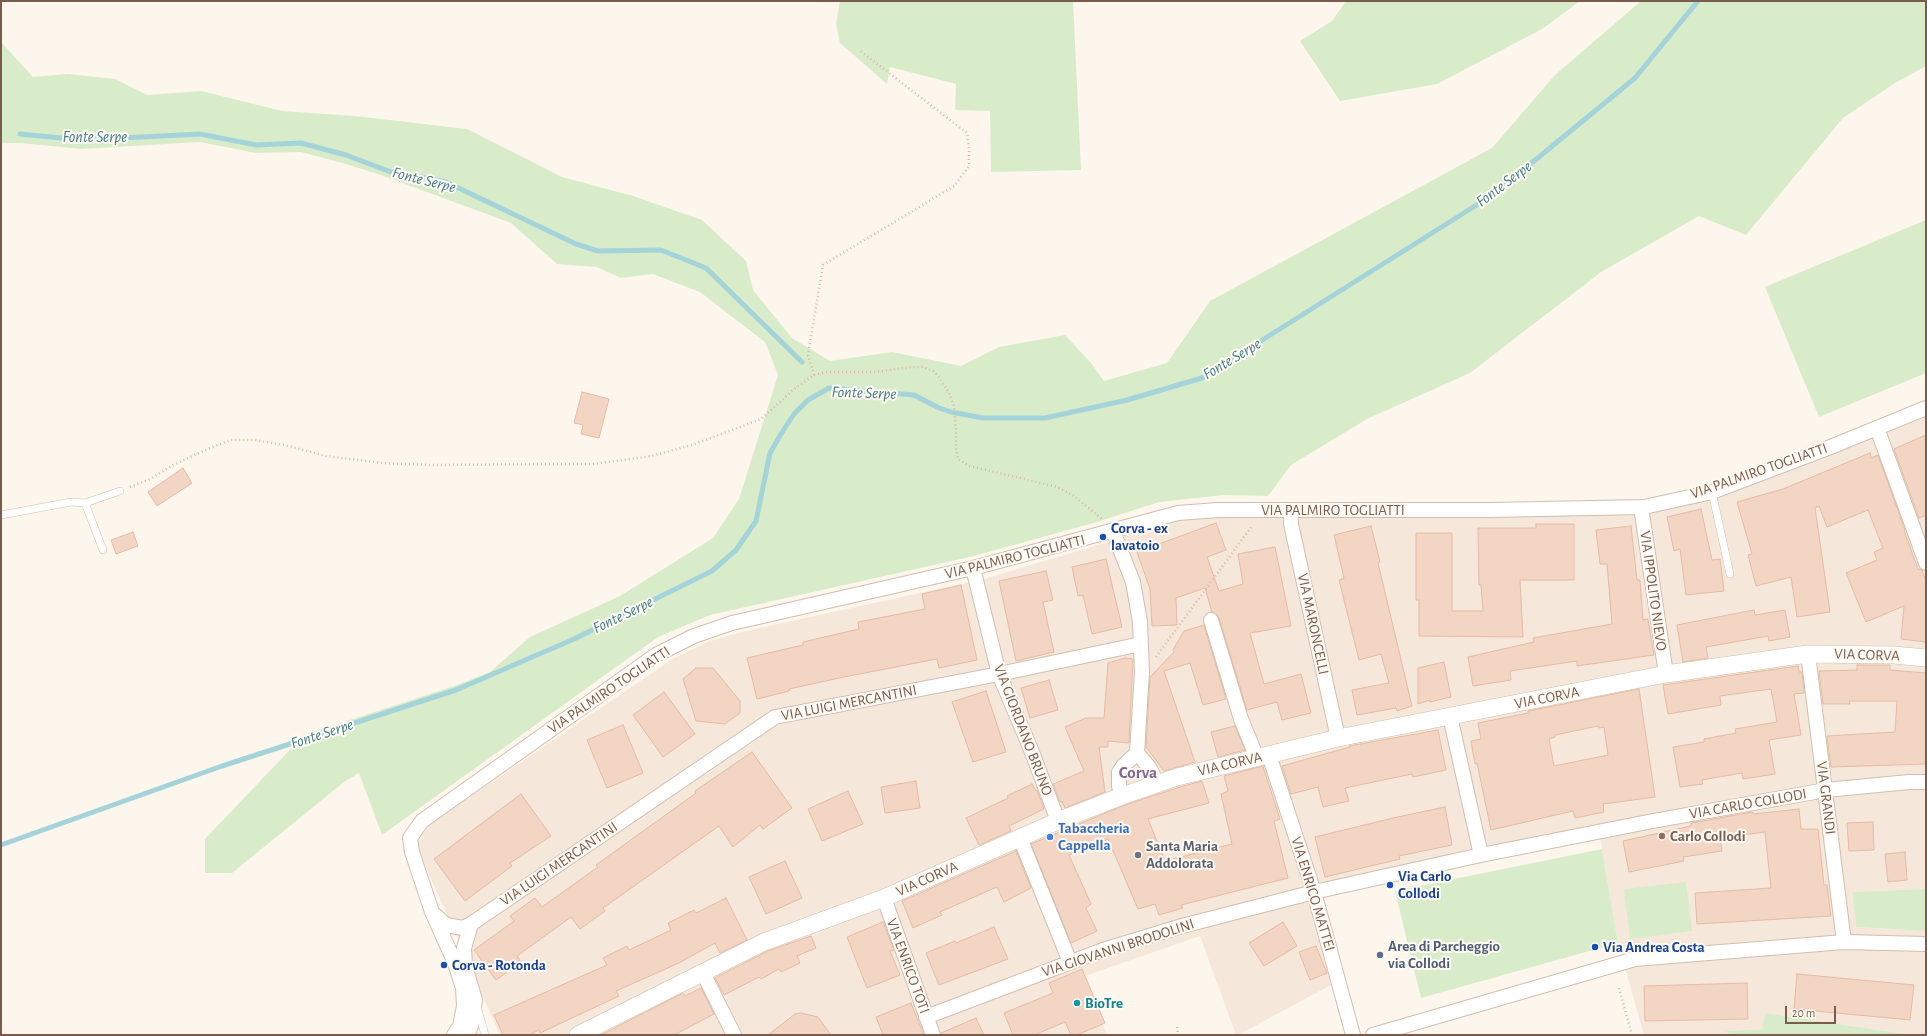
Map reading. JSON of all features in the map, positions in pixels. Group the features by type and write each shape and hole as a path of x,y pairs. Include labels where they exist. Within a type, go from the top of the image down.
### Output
{"street":[{"name":"VIA PALMIRO TOGLIATTI","path":"432,912 412,852 410,838 422,821 656,654 694,636 732,623 973,568 1178,513 1254,510 1579,509 1641,507 1712,492 1926,408"},
{"path":"1877,428 1926,563"},
{"name":"VIA IPPOLITO NIEVO","path":"1641,507 1666,674"},
{"name":"VIA MARONCELLI","path":"1291,510 1291,524 1338,738"},
{"path":"1113,531 1133,582 1138,608 1142,672 1137,753 1124,764 1120,772 1122,796"},
{"name":"VIA GIORDANO BRUNO","path":"973,568 999,674 1032,752 1058,821"},
{"name":"VIA ENRICO MATTEI","path":"1211,620 1241,719 1263,756 1314,892 1353,1035"},
{"name":"VIA LUIGI MERCANTINI","path":"471,924 775,717 999,674 1141,644"},
{"name":"VIA CORVA","path":"578,1035 764,942 884,898 1058,821 1157,783 1338,738 1666,674 1808,654 1894,655 1926,658"},
{"name":"VIA GRANDI","path":"1808,654 1844,942"},
{"path":"1450,716 1481,855"},
{"path":"1137,753 1150,767 1157,783"},
{"name":"VIA CARLO COLLODI","path":"1314,892 1481,855 1599,831 1826,790 1909,782 1926,782"},
{"path":"1020,838 1070,962"},
{"name":"VIA GIOVANNI BRODOLINI","path":"926,1017 1103,950 1182,926 1314,892"},
{"name":"VIA ENRICO TOTI","path":"884,898 933,1035"},
{"path":"432,912 446,925 463,928 471,924"},
{"path":"432,912 455,963 463,988 464,1006 460,1026 454,1035"},
{"path":"467,1035 471,1026 475,1000 465,966 464,948 471,924"},
{"path":"1374,1035 1635,959 1844,942 1926,944"},
{"path":"703,973 734,1035"}],"lane":[{"path":"1,515 71,502 86,503 120,491"},
{"path":"1712,492 1730,574"},
{"path":"86,503 103,550"},
{"path":"475,1000 485,1035"}],"path":[{"path":"814,374 808,355 823,265 954,186 969,166 969,148 966,133 859,50"},
{"path":"120,491 150,479 173,465 231,440 255,440 333,456 383,462 431,465 593,464 652,456 692,445 761,419 794,389 814,374 826,372 875,372 911,367 923,367 933,371 939,377 954,406 956,450 958,459 970,466 1057,487 1074,496 1088,506 1113,531"},
{"path":"1142,672 1160,654 1254,524 1254,510"},
{"path":"1619,988 1632,1035"},
{"path":"1177,1027 1178,1035"}],"shaded area":[{"path":"1926,415 1926,889 1852,892 1856,927 1926,931 1926,1035 1912,1035 1765,1013 1762,1029 1726,1031 1732,1035 1644,1035 1618,943 1598,825 1305,886 1331,985 1238,1035 1236,1035 1200,936 1085,976 1107,1035 500,1035 420,854 418,841 430,824 674,658 710,641 746,631 984,579 1178,521 1212,516 1629,513"}],"green space":[{"path":"840,1 1073,1 1081,170 991,172 990,111 955,110 956,84 890,67 887,84 840,43 836,24"},
{"path":"1346,1 1580,1 1542,29 1437,84 1340,101 1300,41 1332,21"},
{"path":"1641,1 1926,1 1926,66 1895,83 1843,118 1746,235 1699,216 1601,272 1470,373 1367,419 1291,465 1268,496 1224,495 1159,502 1097,522 974,556 710,615 658,637 382,835 359,773 344,782 232,873 205,873 205,839 304,735 457,685 490,672 530,637 620,596 713,538 739,499 778,375 765,342 700,292 653,274 621,278 597,267 557,264 511,223 381,175 346,164 301,152 256,153 200,142 82,149 20,143 1,143 1,42 33,77 68,74 115,79 147,95 201,91 282,111 355,116 467,129 562,177 633,196 702,220 746,261 753,290 792,338 830,361 892,352 961,366 999,347 1065,335 1091,363 1104,381 1167,363 1210,301 1492,148 1555,75"},
{"path":"1926,220 1926,373 1819,417 1765,287"},
{"path":"1602,849 1618,943 1421,998 1395,891"},
{"path":"1686,882 1692,931 1630,939 1624,889"},
{"path":"1926,889 1926,931 1856,927 1852,892"},
{"path":"1765,1013 1912,1035 1732,1035 1725,1031 1762,1029"}],"building":[{"path":"582,392 609,399 599,438 581,434 583,425 574,423"},
{"path":"1926,435 1926,515 1919,518 1894,449"},
{"path":"1870,453 1871,458 1878,455 1918,569 1922,570 1926,581 1926,642 1901,639 1904,606 1866,622 1846,573 1877,560 1874,552 1883,548 1868,510 1827,527 1819,506 1815,508 1830,612 1797,617 1791,577 1756,586 1748,555 1752,554 1737,502 1783,489"},
{"path":"183,468 192,483 157,506 148,492"},
{"path":"1701,509 1712,560 1720,559 1724,591 1686,595 1680,549 1674,551 1667,517"},
{"path":"1216,523 1226,550 1207,557 1219,591 1243,584 1238,554 1275,547 1291,626 1250,633 1264,684 1301,674 1311,713 1282,720 1277,702 1247,710 1219,618 1212,612 1205,588 1176,598 1177,625 1152,626 1150,589 1137,552"},
{"path":"1536,524 1574,524 1574,580 1520,580 1523,637 1419,636 1419,600 1416,600 1416,533 1452,533 1452,611 1483,611 1481,585 1479,585 1478,528 1536,528"},
{"path":"1371,526 1380,562 1378,563 1412,706 1397,711 1396,708 1357,715 1352,690 1389,683 1381,654 1359,660 1339,580 1344,578 1334,535"},
{"path":"1631,526 1637,580 1640,580 1643,620 1648,619 1654,655 1577,666 1577,661 1510,671 1511,680 1473,686 1468,657 1534,642 1533,638 1612,624 1607,564 1600,564 1596,530"},
{"path":"133,532 138,546 116,554 111,540"},
{"path":"1106,559 1122,627 1092,634 1083,595 1078,596 1072,567"},
{"path":"1046,571 1053,600 1043,602 1054,652 1016,661 999,581"},
{"path":"961,585 977,660 939,668 937,659 789,689 789,691 757,699 747,658 803,645 803,642 859,629 858,622 925,609 922,594"},
{"path":"1754,610 1755,615 1785,610 1790,637 1769,641 1768,636 1706,647 1708,658 1683,662 1677,625"},
{"path":"1204,625 1226,699 1203,705 1190,663 1164,671 1195,762 1164,771 1146,747 1150,677 1174,652 1173,650 1184,631"},
{"path":"1125,658 1133,659 1129,743 1108,741 1108,747 1099,747 1105,792 1065,808 1062,801 1060,802 1053,784 1084,771 1065,727 1086,718 1104,718 1108,663"},
{"path":"1444,662 1451,697 1430,702 1430,700 1418,704 1418,668"},
{"path":"1857,665 1890,665 1890,670 1926,673 1926,764 1831,767 1827,736 1895,732 1897,701 1849,701 1850,704 1823,704 1819,671 1857,670"},
{"path":"1798,666 1799,672 1802,672 1804,693 1794,694 1801,735 1769,740 1775,774 1743,779 1742,773 1702,780 1703,784 1680,787 1673,747 1704,742 1704,739 1736,733 1735,729 1777,722 1771,689 1720,696 1721,705 1668,714 1663,685"},
{"path":"696,668 713,668 740,701 740,713 725,724 696,721 683,679"},
{"path":"1049,680 1058,710 1030,718 1021,688"},
{"path":"1639,689 1655,797 1603,804 1604,812 1575,818 1573,811 1491,830 1471,741 1481,739 1478,723 1528,713 1528,711","holes":["1598,726 1599,728 1604,727 1608,755 1554,766 1549,739 1555,737 1555,735"]},
{"path":"986,691 1006,752 973,762 952,702"},
{"path":"664,692 695,734 663,757 633,715"},
{"path":"623,725 643,773 607,788 587,740"},
{"path":"1235,726 1245,750 1218,757 1211,732"},
{"path":"1438,730 1446,770 1413,777 1412,774 1345,788 1349,801 1323,807 1318,787 1291,794 1282,766 1350,747 1349,746"},
{"path":"752,752 792,808 763,829 760,825 733,847 719,826 603,908 605,911 580,929 571,917 517,956 521,962 496,980 474,950 514,921 510,916 535,898 542,907 598,867 596,865 696,793 695,791"},
{"path":"1263,766 1280,819 1274,821 1288,878 1181,905 1183,908 1159,915 1155,904 1138,909 1108,839 1069,855 1091,904 1086,908 1097,931 1071,943 1031,844 1125,805 1202,781 1209,803 1148,819 1165,861 1232,844 1221,794 1228,791 1224,776"},
{"path":"916,781 920,808 885,813 881,787"},
{"path":"1032,784 1036,791 1037,790 1044,809 1009,826 1011,831 979,845 966,818 1008,798 1007,796"},
{"path":"848,791 863,824 822,841 808,809"},
{"path":"521,794 551,836 510,863 512,866 465,901 434,859"},
{"path":"1445,807 1452,845 1399,856 1400,859 1325,877 1315,837"},
{"path":"1799,809 1801,829 1818,829 1824,885 1827,885 1831,916 1697,924 1695,893 1771,888 1765,832 1720,838 1722,851 1683,857 1684,861 1629,872 1623,841 1691,826 1691,823 1753,812 1753,814"},
{"path":"1873,822 1874,850 1849,851 1847,823"},
{"path":"1016,851 1031,888 1004,902 997,887 940,912 942,915 913,928 902,901"},
{"path":"1905,852 1907,880 1888,882 1885,854"},
{"path":"785,861 802,898 766,914 749,877"},
{"path":"726,898 747,940 720,953 715,943 679,963 616,991 619,996 540,1033 539,1030 529,1035 503,1035 494,1015 607,965 603,958 627,946 629,950 671,930 668,923 694,910 696,913"},
{"path":"883,922 894,950 890,951 900,975 867,988 847,937"},
{"path":"1283,922 1297,946 1264,966 1249,943"},
{"path":"994,927 1008,959 939,985 926,953 955,941 956,943"},
{"path":"811,936 816,948 797,956 800,963 781,972 779,969 761,979 759,977 724,995 715,978 768,951"},
{"path":"1316,946 1327,973 1310,980 1299,952"},
{"path":"1082,969 1105,1023 1077,1035 1071,1035 1065,1022 1034,1035 1013,1035 1004,1013 1053,993 1049,983"},
{"path":"1797,974 1914,985 1910,1020 1794,1009"},
{"path":"1747,983 1748,1019 1645,1021 1644,986"},
{"path":"701,988 714,1014 674,1035 601,1035 683,993 685,996"},
{"path":"911,1003 924,1035 883,1035 876,1017"},
{"path":"801,1013 818,1017 831,1035 768,1035 795,1014"},
{"path":"976,1018 984,1035 941,1035 941,1033"}],"waterway":[{"name":"Fonte Serpe","path":"1,845 222,766 456,690 574,639 712,571 736,550 756,521 770,453 781,434 794,414 808,400 829,388 914,395 939,408 951,412 983,418 1045,418 1127,400 1202,378 1494,194 1635,78 1698,1"},
{"name":"Fonte Serpe","path":"20,134 82,140 200,134 256,145 301,143 346,155 399,175 422,177 446,182 576,244 598,251 661,250 706,268 802,362"}],"place":[{"name":"Corva - ex lavatoio","path":"1103,537"},
{"name":"Carlo Collodi","path":"1662,836"},
{"name":"Tabaccheria Cappella","path":"1050,837"},
{"name":"Santa Maria Addolorata","path":"1138,855"},
{"name":"Via Carlo Collodi","path":"1390,885"},
{"name":"Via Andrea Costa","path":"1595,947"},
{"name":"Area di Parcheggio via Collodi","path":"1380,955"},
{"name":"Corva - Rotonda","path":"444,965"},
{"name":"BioTre","path":"1077,1003"}],"district":[{"name":"Corva","path":"1138,773"}]}
